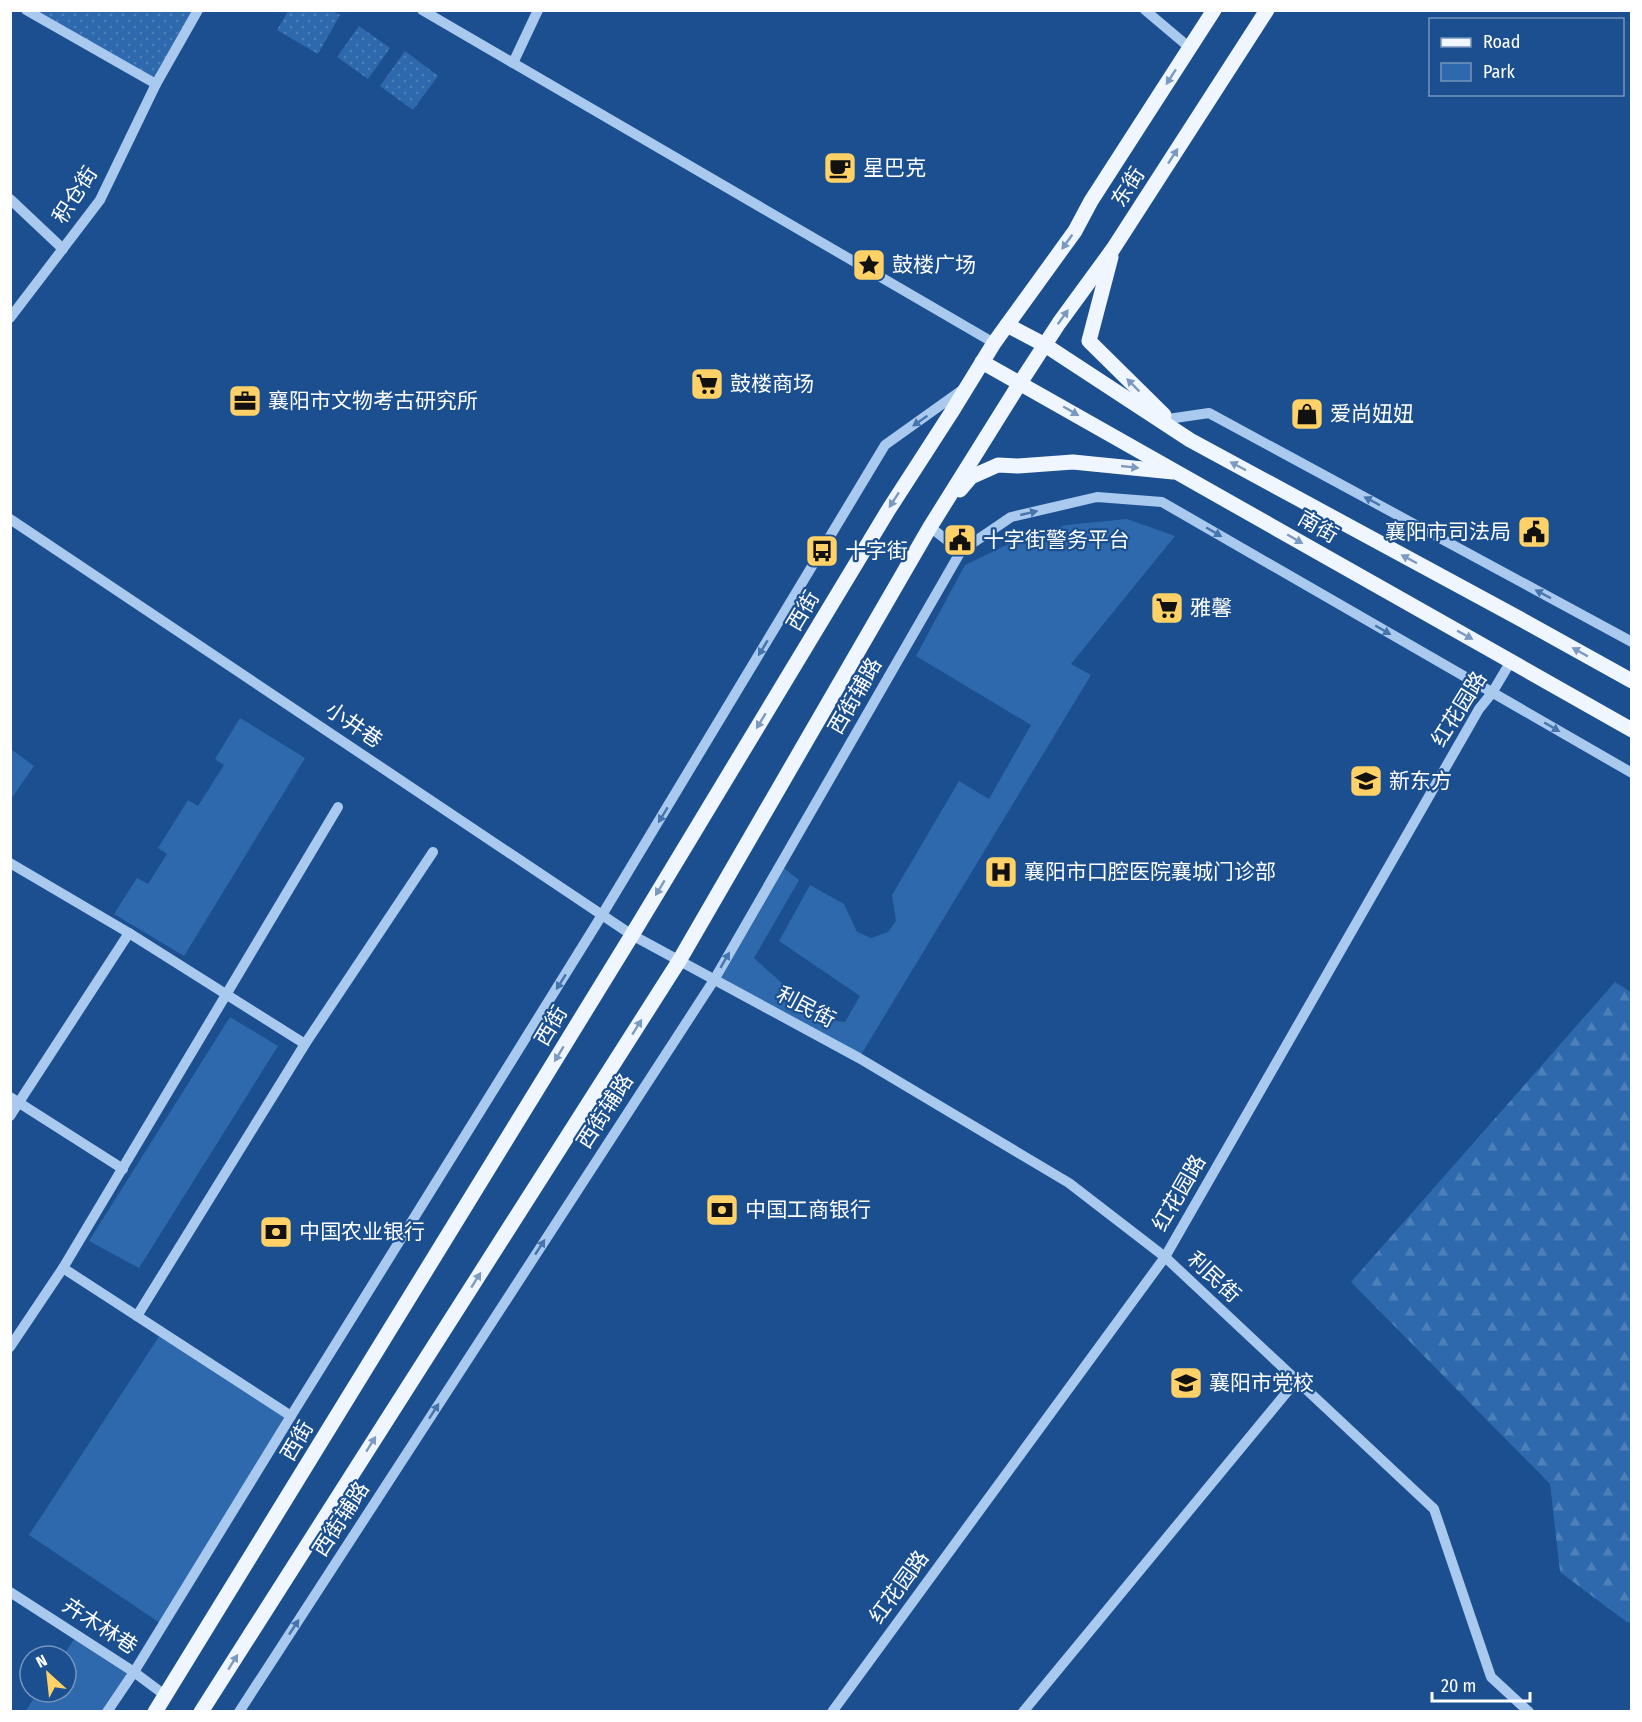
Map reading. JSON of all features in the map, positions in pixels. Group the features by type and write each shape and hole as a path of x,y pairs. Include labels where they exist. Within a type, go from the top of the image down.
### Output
{"main road":[{"name":"东街","path":"982,362 1075,231 1091,201 1214,10"},
{"name":"东街","path":"1020,383 1059,323 1113,249 1267,10"},
{"path":"1113,249 1089,341 1190,440"},
{"name":"南街","path":"1007,325 1045,345 1190,440 1632,681"},
{"name":"南街","path":"982,362 1632,730"},
{"name":"西街","path":"155,1712 632,935 882,519 982,362"},
{"path":"201,1712 679,961 930,527 1020,383"},
{"path":"930,527 971,477 998,465 1073,462 1179,472"}],"street":[{"path":"26,10 156,84"},
{"name":"积仓街","path":"10,318 100,201 156,84 198,10"},
{"path":"422,10 994,342"},
{"path":"513,63 538,10"},
{"path":"1145,10 1190,48"},
{"path":"10,199 63,249"},
{"path":"107,1712 134,1672 602,915 885,445 967,387"},
{"path":"1168,419 1209,413 1632,642"},
{"path":"930,527 961,551 1011,517 1097,497 1162,502 1632,772"},
{"name":"小井巷","path":"10,519 632,935 679,961"},
{"name":"西街辅路","path":"239,1712 714,980 961,551"},
{"name":"红花园路","path":"832,1712 1165,1257 1479,709 1492,693 1510,661"},
{"path":"10,1347 63,1268 338,807"},
{"path":"137,1316 304,1044 433,852"},
{"path":"10,864 129,933 304,1044"},
{"path":"10,1116 15,1100 129,933"},
{"name":"利民街","path":"679,961 859,1058 1069,1183 1165,1257 1434,1509 1491,1677 1529,1712"},
{"path":"15,1100 123,1169"},
{"path":"63,1268 291,1416"},
{"path":"1023,1712 1296,1381"},
{"name":"卉木林巷","path":"10,1592 134,1672 166,1696"}],"green space":[{"path":"26,11 198,11 156,84"},
{"path":"288,11 332,11 340,15 318,54 277,30"},
{"path":"359,26 390,48 368,79 337,57"},
{"path":"405,51 438,76 413,110 380,86"},
{"path":"1127,519 1175,536 1071,664 1091,675 859,1058 714,980 780,865 799,880 754,958 822,1019 845,1022 860,996 779,941 810,885 844,904 857,932 871,938 888,932 896,921 892,895 959,781 989,799 1031,725 916,656 965,565 1025,536 1067,525"},
{"path":"240,718 305,758 184,956 114,914 137,878 148,884 167,854 158,848 188,800 198,806 224,765 215,759"},
{"path":"11,749 34,766 11,799"},
{"path":"1615,982 1632,993 1632,1619 1628,1623 1560,1572 1550,1484 1351,1282"},
{"path":"230,1017 278,1046 139,1268 89,1241"},
{"path":"162,1332 291,1416 163,1625 29,1535"},
{"path":"77,1635 134,1672 107,1711 25,1712 30,1704 78,1704 78,1644 71,1644"}],"place":[{"name":"星巴克","path":"840,168"},
{"name":"鼓楼广场","path":"869,265"},
{"name":"鼓楼商场","path":"707,384"},
{"name":"襄阳市文物考古研究所","path":"245,401"},
{"name":"爱尚妞妞","path":"1307,414"},
{"name":"襄阳市司法局","path":"1534,532"},
{"name":"十字街警务平台","path":"960,540"},
{"name":"十字街","path":"822,551"},
{"name":"雅馨","path":"1167,608"},
{"name":"新东方","path":"1366,781"},
{"name":"襄阳市口腔医院襄城门诊部","path":"1001,872"},
{"name":"中国工商银行","path":"722,1210"},
{"name":"中国农业银行","path":"276,1232"},
{"name":"襄阳市党校","path":"1186,1383"}]}
